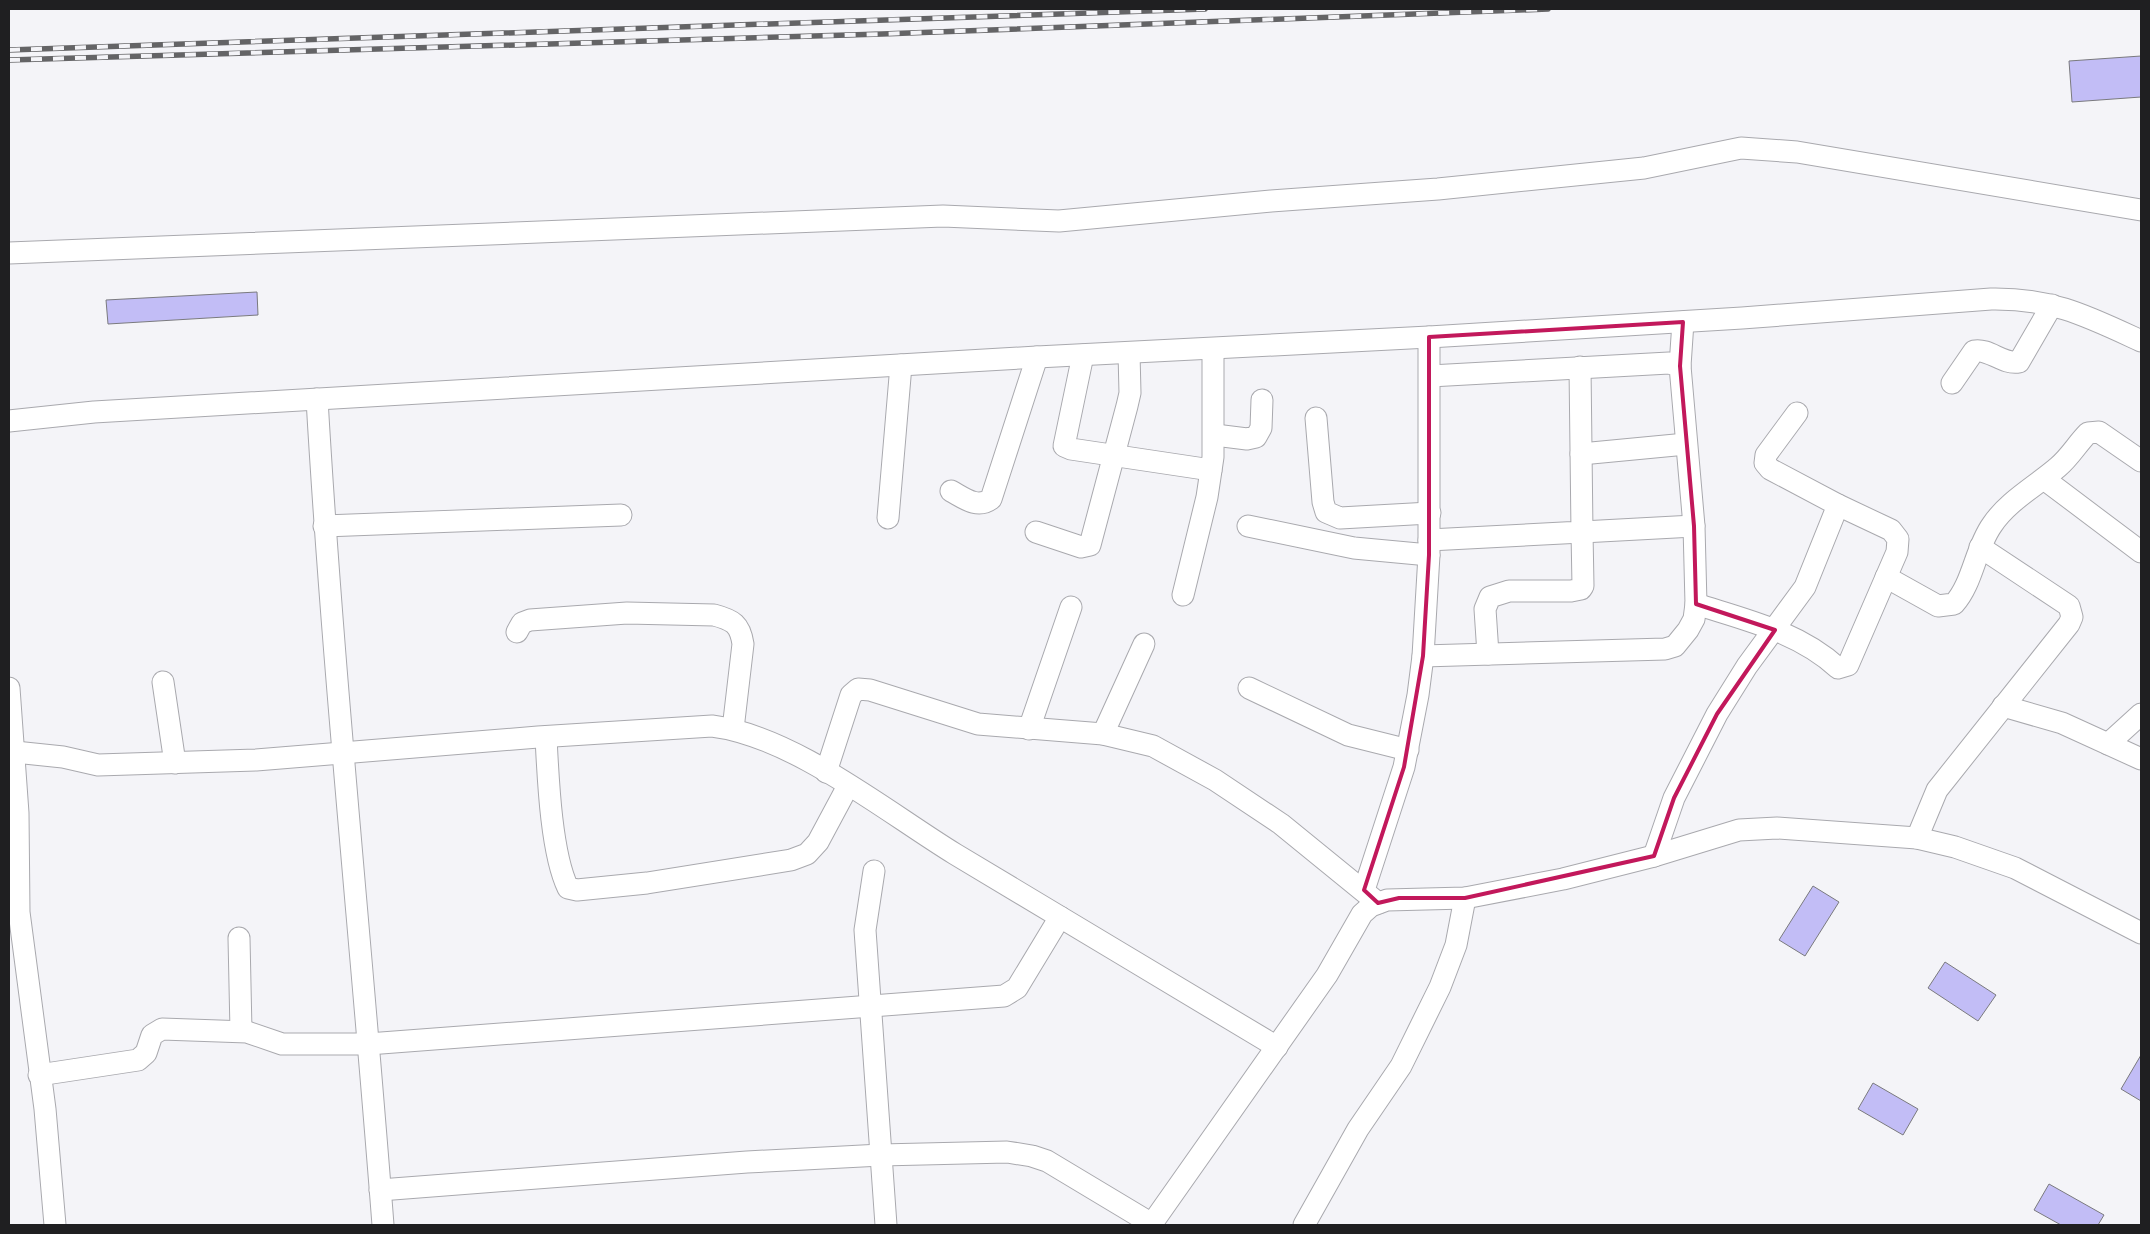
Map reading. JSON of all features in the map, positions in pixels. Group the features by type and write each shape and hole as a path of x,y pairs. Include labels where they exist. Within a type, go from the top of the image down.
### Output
{"street":[{"path":"9,253 943,216 1059,220 1271,201 1438,189 1624,170 1741,148 1797,152 2141,210"},
{"path":"9,421 94,412 1037,357 1683,322 1991,299 2029,300 2078,312 2141,340"},
{"path":"1952,383 1974,351 1981,351 2009,362 2019,362 2052,305"},
{"path":"1423,656 1665,649 1674,646 1688,630 1694,618 1696,604 1694,526 1680,366 1683,322"},
{"path":"380,1190 728,1163 881,1155 1007,1152 1032,1156 1064,1170 1152,1225 1327,975 1371,896 1408,750 1423,656 1430,513 1430,337"},
{"path":"1183,595 1208,497 1215,435 1214,348"},
{"path":"1036,532 1081,547 1090,545 1125,420 1130,392 1129,353"},
{"path":"1083,355 1064,446 1071,449 1211,470"},
{"path":"951,491 974,503 981,504 991,499 1037,357"},
{"path":"1430,376 1580,367 1669,364 1680,366"},
{"path":"888,518 901,365"},
{"path":"1488,654 1486,602 1490,597 1509,591 1580,589 1584,582 1580,367"},
{"path":"318,399 324,526 339,681 342,753 383,1225"},
{"path":"1215,435 1247,439 1256,437 1261,428 1262,400"},
{"path":"1696,604 1775,630 1806,644 1825,656 1838,668 1848,666 1898,547 1896,535 1770,469 1765,463 1766,455 1797,413"},
{"path":"1316,418 1323,502 1326,512 1340,518 1430,513"},
{"path":"1886,577 1938,606 1954,604 1960,597 1987,532 2001,513 2060,466 2088,433 2093,431 2099,432 2141,461"},
{"path":"1581,454 1686,444"},
{"path":"2044,479 2141,552"},
{"path":"1654,856 1674,798 1717,714 1746,666 1775,630 1805,587 1838,505"},
{"path":"324,526 621,515"},
{"path":"1248,526 1354,548 1429,548 1582,532 1694,526"},
{"path":"1918,838 1937,790 2069,624 2071,612 2069,606 1980,547"},
{"path":"1029,730 1071,607"},
{"path":"517,632 518,626 526,620 628,612 714,615 727,618 741,632 743,644 733,729"},
{"path":"1103,734 1144,644"},
{"path":"162,682 175,763"},
{"path":"9,688 14,752 19,912 45,1109 55,1225"},
{"path":"1249,688 1348,734 1408,750"},
{"path":"826,772 851,695 858,689 870,690 978,724 1029,730 1103,734 1153,746 1215,780 1281,824 1371,896 1465,898 1563,879 1654,856 1739,830 1777,828 1918,838 1955,847 2015,868 2141,933"},
{"path":"2002,706 2062,724 2141,760"},
{"path":"2108,744 2141,714"},
{"path":"14,752 63,757 98,765 175,763 256,760 712,726 733,729 765,739 826,772 954,853 1277,1047"},
{"path":"546,737 548,780 560,864 568,888 577,890 647,883 791,860 807,854 818,842 848,786"},
{"path":"874,871 865,930 886,1225"},
{"path":"1304,1225 1358,1129 1401,1066 1436,996 1456,945 1465,898"},
{"path":"39,1075 138,1060 146,1053 152,1035 159,1030 241,1031 282,1044 368,1044 1004,996 1017,988 1060,916"},
{"path":"239,938 241,1031"}],"highlighted area":[{"path":"1683,322 1680,366 1694,526 1696,604 1775,630 1717,714 1674,798 1654,856 1465,898 1399,898 1378,903 1364,890 1404,767 1423,656 1429,555 1429,337"}],"building":[{"path":"2141,56 2141,97 2072,102 2069,61"},
{"path":"257,292 258,315 108,324 106,300"},
{"path":"1813,886 1839,902 1805,956 1779,940"},
{"path":"1945,962 1996,995 1978,1021 1928,988"},
{"path":"2141,1055 2141,1101 2121,1089"},
{"path":"1873,1083 1918,1109 1903,1135 1858,1109"},
{"path":"2049,1184 2104,1215 2098,1225 2061,1225 2034,1210"}],"railway":[{"path":"9,50 1205,9"},
{"path":"9,60 882,34 1548,9"}]}
